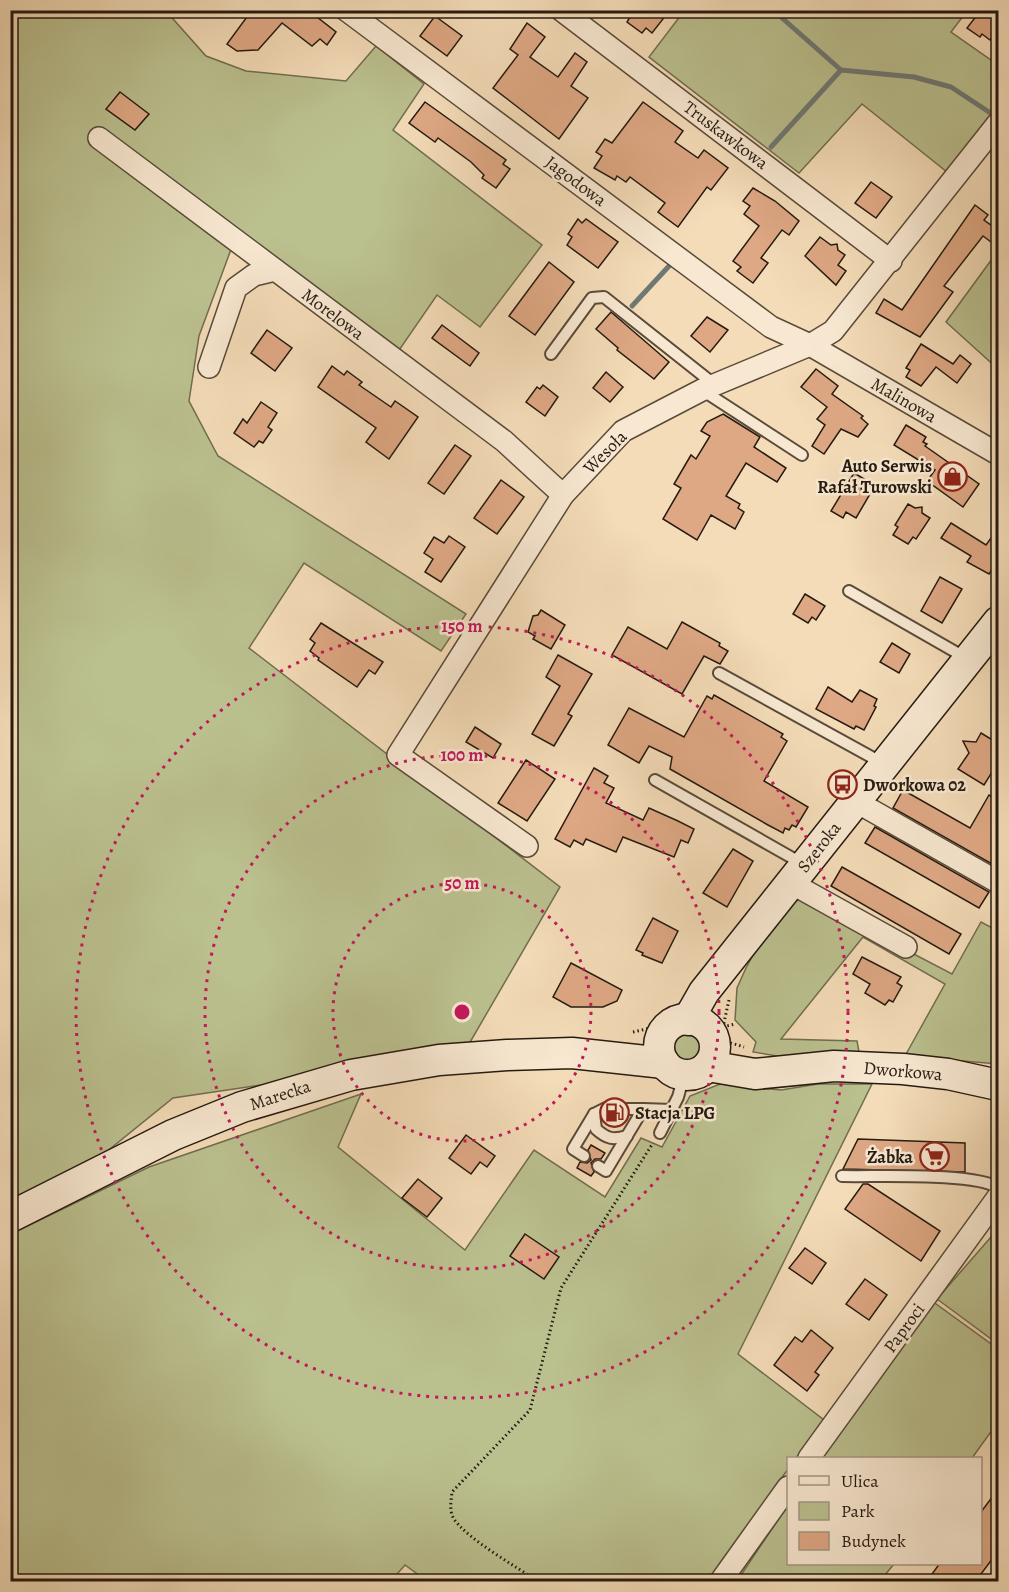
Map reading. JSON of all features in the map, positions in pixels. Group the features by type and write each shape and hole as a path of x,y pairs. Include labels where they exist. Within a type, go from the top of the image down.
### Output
{"street":[{"name":"Jagodowa","path":"346,10 771,327 810,345"},
{"name":"Truskawkowa","path":"561,10 891,261"},
{"name":"Wesoła","path":"527,846 398,755 471,642 515,567 563,495 623,432 709,387 810,345 834,331 999,123"},
{"name":"Morelowa","path":"99,138 504,441 563,495"},
{"path":"209,367 236,288 254,275 275,270"},
{"name":"Malinowa","path":"810,345 999,454"},
{"name":"Szeroka","path":"699,1043 704,992 999,622"},
{"path":"855,801 996,881"},
{"path":"798,874 906,947"},
{"name":"Marecka","path":"10,1217 173,1135 242,1107 321,1082 440,1060 699,1043"},
{"name":"Dworkowa","path":"699,1043 755,1074 774,1074 807,1068 903,1069 948,1074 999,1085"},
{"name":"Paproci","path":"810,1457 999,1197"},
{"path":"720,1581 787,1490"}],"lane":[{"path":"551,354 592,298 604,297 709,387 802,455"},
{"path":"849,591 969,660"},
{"path":"719,674 885,765"},
{"path":"655,780 798,874"},
{"path":"660,1133 672,1110 699,1043"},
{"path":"584,1156 573,1149 594,1114 606,1108"},
{"path":"622,1109 672,1110"},
{"path":"598,1166 606,1170 643,1109"},
{"path":"594,1114 596,1129 604,1137 615,1140 627,1136"},
{"path":"842,1176 964,1179 993,1184 999,1188"}],"path":[{"path":"699,1043 729,998"},
{"path":"699,1043 731,1043 745,1047"},
{"path":"538,1581 483,1544 455,1521 450,1509 452,1492 530,1410 561,1288 660,1133"}],"green space":[{"path":"11,11 166,11 206,56 246,71 346,81 376,46 424,84 393,130 542,245 480,327 437,295 393,359 233,244 199,336 189,401 218,456 466,614 441,651 304,563 249,648 560,887 469,1044 295,1080 173,1098 95,1161 11,1204"},
{"path":"684,11 967,11 951,32 998,65 998,108 947,172 862,104 799,173 649,57"},
{"path":"992,259 998,261 998,369 946,322"},
{"path":"797,893 952,974 981,922 998,931 998,1064 905,1056 945,984 863,937 781,1039 857,1041 860,1057 783,1057 753,1052 756,1042 735,1020 737,988 757,948"},
{"path":"687,1035 696,1039 700,1048 696,1057 687,1061 678,1057 674,1048 678,1039"},
{"path":"720,1084 781,1090 818,1084 872,1084 738,1354 824,1420 797,1457 787,1457 787,1470 708,1581 427,1581 405,1565 390,1582 11,1582 11,1234 149,1167 361,1094 338,1147 465,1250 534,1150 605,1197 641,1138 662,1147 690,1096"},
{"path":"998,1229 998,1344 937,1299"},
{"path":"932,1301 998,1349 998,1422 973,1457 822,1457"},
{"path":"787,1506 787,1565 893,1565 880,1581 737,1581"}],"building":[{"path":"252,10 308,10 336,32 327,45 320,39 312,46 282,23 258,50 237,51 227,44"},
{"path":"634,10 670,10 652,33 646,28 642,33 627,22"},
{"path":"981,10 988,10 999,18 999,28 990,40 982,34 980,37 967,28"},
{"path":"435,16 462,36 447,56 420,36"},
{"path":"527,23 545,37 530,57 558,77 575,53 587,62 571,86 588,98 559,139 493,88 518,55 510,49"},
{"path":"120,92 149,114 135,130 106,109"},
{"path":"425,102 506,160 503,164 510,169 496,188 482,178 484,175 471,162 438,138 435,142 409,123"},
{"path":"643,102 683,131 675,142 698,158 704,150 728,168 711,190 707,187 678,227 658,212 665,203 630,177 626,182 617,176 615,180 594,168 602,156 596,152 605,139 612,143"},
{"path":"871,182 892,197 876,218 855,203"},
{"path":"753,188 775,201 799,221 789,235 782,230 761,258 768,263 753,283 737,271 741,267 733,261 759,226 744,214 750,206 743,201"},
{"path":"975,205 988,215 984,220 999,231 999,248 983,236 944,286 953,292 920,337 876,313 884,299 902,310"},
{"path":"578,219 582,223 586,219 618,242 598,268 567,245 572,237 568,234"},
{"path":"820,237 831,245 837,244 838,250 845,255 838,265 846,271 836,285 805,256"},
{"path":"549,262 574,282 535,335 509,316"},
{"path":"611,312 669,362 654,379 617,350 618,348 596,329"},
{"path":"707,317 728,330 710,352 691,336"},
{"path":"442,325 479,353 470,366 432,338"},
{"path":"267,330 292,348 275,371 251,353"},
{"path":"921,344 953,364 960,355 971,364 957,383 936,367 921,386 906,377 910,370 906,368"},
{"path":"332,366 344,375 347,371 362,382 359,385 391,407 395,401 418,417 389,459 366,442 376,428 318,387"},
{"path":"816,369 838,386 832,394 863,416 861,418 868,424 858,437 841,429 824,454 812,446 825,425 817,419 827,407 801,387"},
{"path":"606,372 623,387 610,402 593,388"},
{"path":"543,385 558,397 545,416 526,402 537,387 540,389"},
{"path":"261,402 277,413 268,427 272,430 263,443 259,441 254,447 234,433 243,419 247,423"},
{"path":"723,414 760,437 754,447 786,468 777,482 746,463 726,496 740,504 738,508 744,512 735,529 711,515 697,540 663,519 681,488 674,484 691,455 696,459 710,436 701,431 707,422"},
{"path":"906,425 926,437 923,442 927,444 925,446 979,484 963,507 927,481 935,470 894,445"},
{"path":"455,445 471,456 444,494 428,483"},
{"path":"854,473 866,480 861,489 870,494 856,518 846,512 843,518 831,511"},
{"path":"501,480 524,497 497,534 474,518"},
{"path":"908,504 915,508 922,507 922,513 930,518 916,539 913,537 908,544 893,535 898,527 895,525"},
{"path":"951,523 986,545 999,527 999,559 989,574 967,562 971,556 941,538"},
{"path":"449,536 465,547 441,582 425,572 433,559 424,553 434,537 444,543"},
{"path":"940,577 962,589 942,623 921,611"},
{"path":"805,594 825,606 816,620 812,617 808,623 793,614"},
{"path":"541,610 565,625 551,649 533,639 535,636 528,632 533,616 538,615"},
{"path":"682,622 720,643 719,646 728,651 720,664 704,656 682,694 612,655 628,627 667,649"},
{"path":"321,623 383,662 375,674 369,670 357,687 318,660 319,658 310,651 315,643 310,639"},
{"path":"892,643 910,654 899,673 880,662"},
{"path":"558,655 592,674 568,714 572,716 554,746 532,734 560,686 546,677"},
{"path":"828,687 852,702 860,690 877,699 874,706 876,707 864,730 856,726 854,729 816,709"},
{"path":"714,695 783,734 781,737 787,741 764,781 808,807 796,827 792,825 789,830 785,828 783,833 768,825 670,769 672,757 649,746 639,763 608,745 629,708 684,737 707,696 712,699"},
{"path":"475,727 501,744 493,758 466,742"},
{"path":"981,733 999,744 999,761 984,785 958,769 969,753 963,741 976,742"},
{"path":"526,760 555,779 527,821 498,803"},
{"path":"594,768 608,776 604,783 614,788 606,803 643,820 649,808 678,821 694,829 688,843 681,840 674,857 623,837 616,852 586,839 583,845 574,840 570,847 555,839"},
{"path":"903,790 970,828 989,795 999,801 999,868 893,808"},
{"path":"875,827 989,892 979,908 865,843"},
{"path":"733,849 753,861 727,907 703,893"},
{"path":"842,867 961,934 949,954 831,886"},
{"path":"653,918 678,931 662,963 636,950"},
{"path":"862,957 901,977 897,983 902,986 893,1002 889,1000 885,1005 865,993 870,984 853,974"},
{"path":"571,963 622,990 617,1001 603,1007 571,1007 553,997"},
{"path":"613,1105 615,1105 616,1113 621,1116 621,1121 605,1120 605,1117 613,1112"},
{"path":"466,1135 495,1156 487,1167 480,1162 471,1174 449,1158"},
{"path":"858,1139 965,1143 965,1172 843,1169"},
{"path":"591,1145 605,1153 601,1159 595,1159 591,1163 594,1172 591,1176 577,1168 580,1162 587,1163 591,1160 588,1150"},
{"path":"418,1179 442,1198 427,1217 402,1198"},
{"path":"863,1184 868,1184 940,1231 921,1261 845,1209"},
{"path":"525,1234 559,1257 544,1279 510,1256"},
{"path":"805,1248 826,1263 812,1284 789,1268"},
{"path":"865,1279 887,1295 869,1320 846,1304"},
{"path":"811,1330 833,1348 815,1372 819,1375 807,1391 774,1365 795,1337 802,1342"},
{"path":"999,1488 999,1550 981,1574 974,1581 927,1581 939,1565 982,1565 982,1511"}],"waterway":[{"path":"773,10 841,70 914,77 951,87 989,112"},
{"path":"771,147 841,70"},
{"path":"632,306 670,265"}],"place":[{"name":"Auto Serwis Rafał Turowski","path":"953,476"},
{"name":"Dworkowa 02","path":"842,785"},
{"name":"Stacja LPG","path":"614,1113"},
{"name":"Żabka","path":"934,1157"}]}
